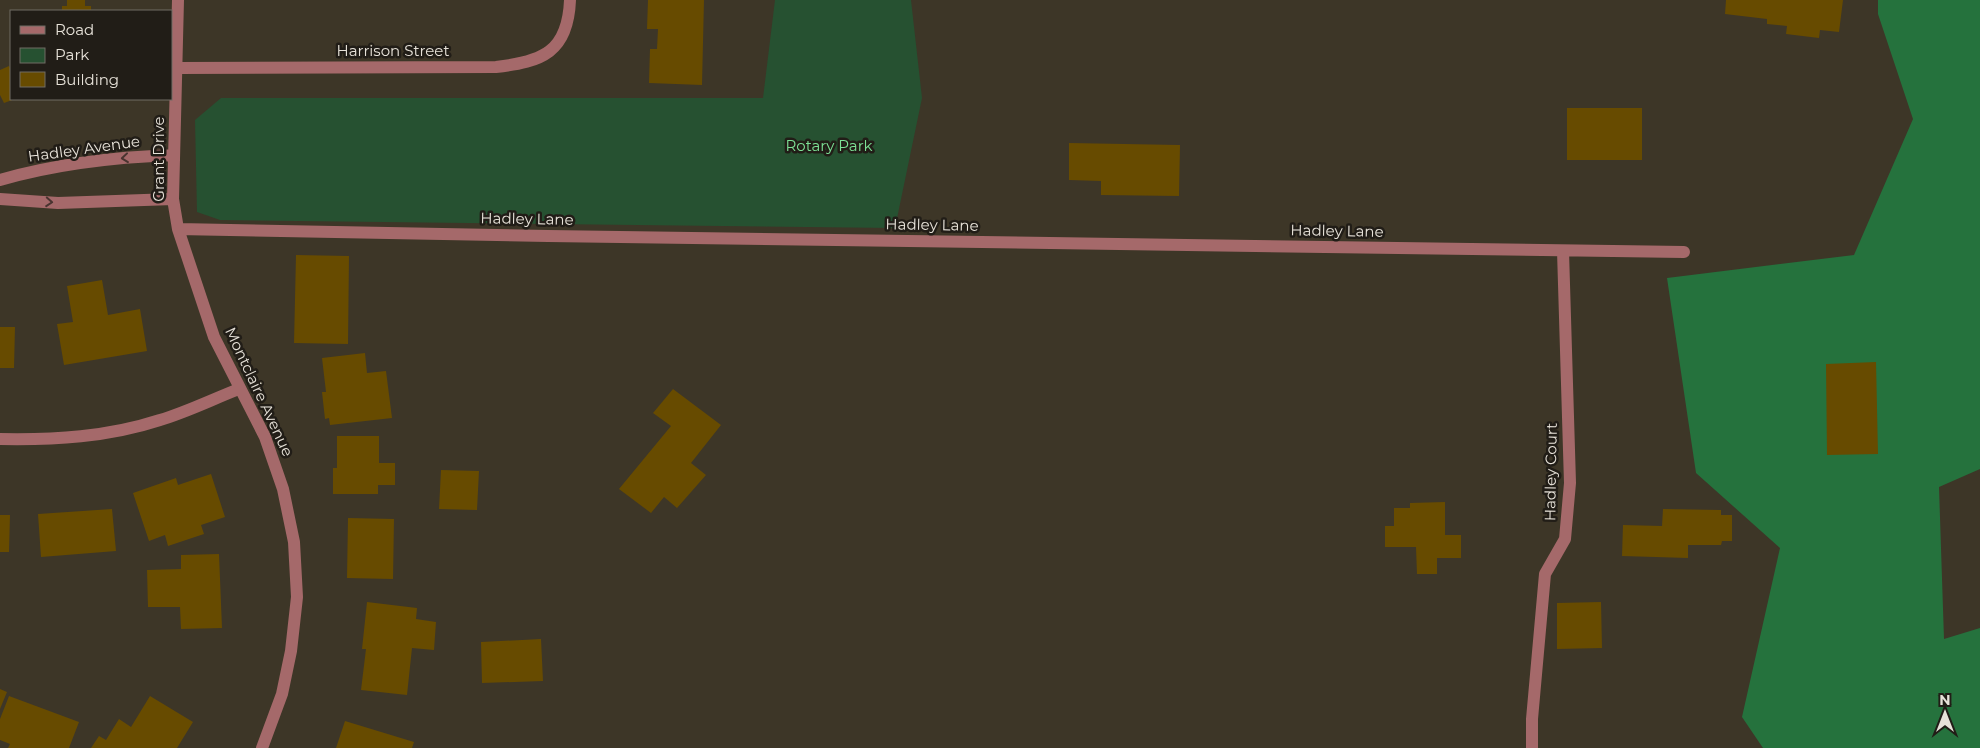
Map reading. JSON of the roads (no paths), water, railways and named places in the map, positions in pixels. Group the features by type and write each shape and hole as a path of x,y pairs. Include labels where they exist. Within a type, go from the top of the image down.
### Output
{"street":[{"name":"Grant Drive","path":"178,0 173,199 178,229"},
{"name":"Harrison Street","path":"177,68 496,67 524,64 543,55 556,45 566,31 570,0"},
{"name":"Hadley Avenue","path":"0,180 17,175 106,160 174,156"},
{"path":"0,199 58,203 173,199"},
{"name":"Hadley Lane","path":"178,229 1684,252"},
{"name":"Montclaire Avenue","path":"178,229 214,337 265,437 283,489 294,542 297,597 291,651 282,694 262,748"},
{"name":"Hadley Court","path":"1532,748 1532,719 1545,574 1565,539 1570,483 1564,251"},
{"path":"0,440 53,440 107,434 160,420 239,389"}],"park label":[{"name":"Rotary Park","path":"829,146"}]}
